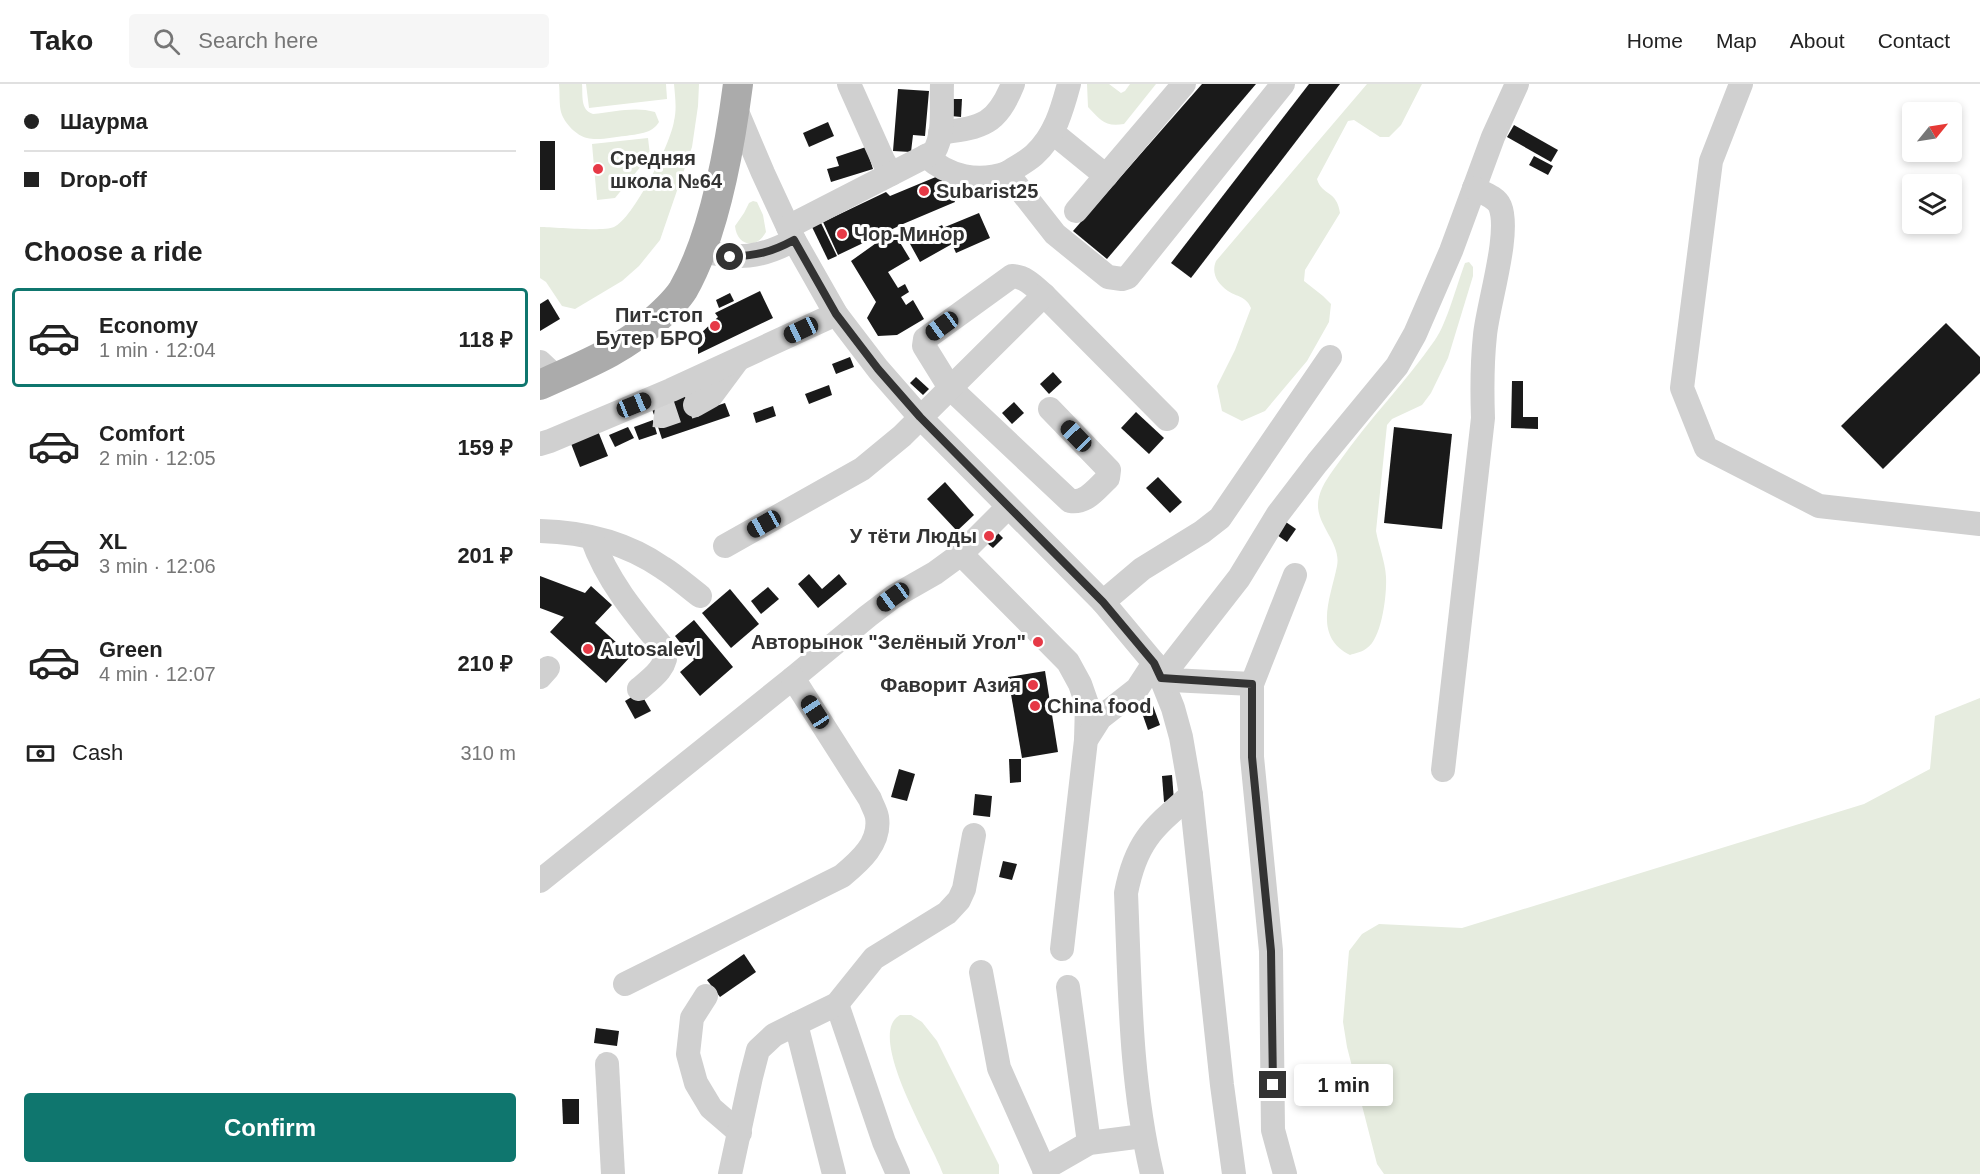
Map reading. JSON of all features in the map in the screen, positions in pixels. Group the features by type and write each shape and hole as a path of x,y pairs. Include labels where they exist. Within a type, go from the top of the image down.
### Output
{"main road":[{"path":"545,375 617,349 654,322 682,292 701,251 720,183 736,95"}],"street":[{"path":"849,84 891,174"},
{"path":"701,251 730,257 758,255 777,249 791,233 891,174 934,152 940,133 942,84"},
{"path":"940,133 972,128 986,123 995,116 1007,98 1012,84"},
{"path":"926,156 941,168 963,176 993,178 1007,173 1034,154 1052,132 1069,84"},
{"path":"1076,211 1184,84"},
{"path":"1007,173 1055,234 1108,276 1122,279 1128,277 1283,84"},
{"path":"1086,740 1100,718 1158,671 1239,578 1278,514 1397,366 1415,334 1451,251 1493,138 1517,84"},
{"path":"1741,84 1711,161 1682,388 1706,448 1819,506 1980,524"},
{"path":"736,95 763,173 791,233 836,314 878,369 920,417 1103,602 1158,671 1173,708 1181,737 1191,795 1222,1085 1234,1174"},
{"path":"1052,132 1106,176"},
{"path":"1443,770 1483,418 1482,371 1485,332 1503,227 1499,204 1495,199 1474,188"},
{"path":"1050,409 1108,470 1108,478 1084,500 1077,503 1070,501 950,388 924,346 925,339 1012,276 1025,279 1044,295 1167,419"},
{"path":"725,546 862,469 902,436 1044,295"},
{"path":"540,444 644,410 738,359 836,314"},
{"path":"1103,602 1142,569 1202,532 1220,518 1330,357"},
{"path":"695,405 711,396 738,359"},
{"path":"540,881 893,597 935,573 961,554 1008,507"},
{"path":"540,531 572,532 617,544 663,567 700,596"},
{"path":"592,538 599,559 614,584 666,650 667,658 664,664 639,689"},
{"path":"961,554 1068,662 1080,684 1087,704 1086,740 1062,949"},
{"path":"1285,1174 1273,1130 1271,951 1252,757 1252,684 1295,576"},
{"path":"1158,671 1252,684"},
{"path":"625,984 842,876 861,860 874,841 877,818 870,799 793,678"},
{"path":"1152,1174 1143,1136 1136,1084 1126,893 1130,869 1137,852 1150,832 1191,795"},
{"path":"730,1174 758,1050 774,1035 837,1004 874,958 947,913 959,900 964,889 974,835"},
{"path":"981,972 999,1068 1045,1172 1089,1143 1143,1136"},
{"path":"1068,987 1089,1143"},
{"path":"706,996 692,1018 688,1054 696,1083 711,1108 740,1132"},
{"path":"837,1004 884,1142 898,1174"},
{"path":"796,1024 834,1174"},
{"path":"607,1064 612,1174"}],"shaded area":[{"path":"559,84 582,84 584,106 593,114 632,109 647,110 655,112 659,122 652,129 639,134 601,139 583,137 571,128 561,112"},
{"path":"586,84 666,84 667,99 589,108"},
{"path":"674,84 699,84 698,106 692,147 660,240 639,266 622,281 575,309 562,306 546,282 540,278 540,227 600,229 614,227 622,221 641,196 666,146 675,116"},
{"path":"1087,84 1109,84 1121,93 1130,84 1156,84 1124,124 1117,125 1103,122 1088,107"},
{"path":"1367,84 1422,84 1401,125 1389,137 1380,137 1354,120 1348,121 1317,179 1322,188 1336,200 1340,213 1305,270 1304,281 1331,304 1329,322 1307,361 1265,411 1242,421 1222,411 1217,386 1235,350 1251,308 1244,299 1228,291 1218,281 1214,270 1216,261"},
{"path":"648,138 650,155 615,198 597,200 592,144"},
{"path":"757,202 763,215 766,232 757,241 747,243 739,238 735,226 749,203"},
{"path":"1469,262 1473,267 1473,276 1448,358 1431,393 1422,405 1392,419 1387,425 1376,531 1385,571 1384,604 1380,626 1372,643 1367,648 1350,655 1338,647 1328,627 1328,603 1337,557 1320,515 1318,506 1320,492 1351,446 1435,340 1448,314 1465,263"},
{"path":"1980,698 1980,1174 1384,1174 1377,1164 1347,1047 1343,1022 1349,951 1362,934 1379,924 1462,928 1864,804 1930,769 1935,716"},
{"path":"900,1015 911,1015 922,1022 937,1041 999,1165 999,1174 943,1174 895,1067 890,1044 891,1026"}],"building":[{"path":"1202,84 1256,84 1107,259 1073,231"},
{"path":"1309,84 1340,84 1191,278 1171,263"},
{"path":"898,89 929,91 925,136 913,135 911,152 893,151"},
{"path":"951,99 962,99 961,117 951,116"},
{"path":"828,122 834,136 809,147 803,133"},
{"path":"1514,125 1558,150 1551,162 1507,137"},
{"path":"540,141 555,141 555,190 540,190"},
{"path":"866,147 873,169 831,182 827,169 839,166 836,157"},
{"path":"1534,156 1553,166 1548,175 1529,165"},
{"path":"943,174 955,202 838,255 823,222 886,192 890,196"},
{"path":"979,213 990,238 956,253 952,244 920,262 909,242 942,225 949,239 945,227"},
{"path":"821,223 837,256 828,260 812,227"},
{"path":"893,231 910,259 888,272 898,288 905,284 909,292 901,297 906,305 913,300 924,319 897,335 878,336 867,318 876,302 851,261"},
{"path":"760,291 773,318 698,354 698,336 718,317 715,313"},
{"path":"730,293 734,301 719,308 716,300"},
{"path":"548,299 560,319 540,331 540,304"},
{"path":"1946,323 1980,357 1980,373 1883,469 1841,426"},
{"path":"850,357 854,367 836,374 832,364"},
{"path":"1053,372 1062,382 1049,394 1040,384"},
{"path":"916,377 929,389 923,395 910,383"},
{"path":"1512,381 1523,381 1523,417 1538,417 1538,429 1511,428"},
{"path":"829,385 832,395 809,404 805,394"},
{"path":"689,386 698,412 725,403 730,416 662,439 649,400"},
{"path":"1014,402 1024,413 1012,424 1002,413"},
{"path":"773,406 776,416 756,423 753,413"},
{"path":"1136,412 1164,438 1149,454 1121,428"},
{"path":"653,420 657,434 639,440 634,427"},
{"path":"628,427 634,438 615,447 609,435"},
{"path":"1394,427 1452,434 1442,529 1384,523"},
{"path":"598,431 608,456 580,467 570,441"},
{"path":"1158,477 1182,502 1170,513 1146,488"},
{"path":"945,482 974,515 957,531 927,499"},
{"path":"1283,520 1296,529 1287,542 1274,533"},
{"path":"993,528 1003,538 993,548 982,539"},
{"path":"809,574 822,589 839,574 847,584 818,608 798,584"},
{"path":"540,576 585,593 591,586 612,605 595,623 631,656 606,683 550,632 564,617 540,608"},
{"path":"768,587 779,599 761,614 751,601"},
{"path":"730,589 759,624 731,648 702,613"},
{"path":"694,620 733,667 700,696 680,672 694,660 675,636"},
{"path":"1045,671 1058,752 1022,758 1008,677"},
{"path":"640,692 651,711 635,719 625,701"},
{"path":"1152,703 1160,725 1148,730 1140,707"},
{"path":"1009,759 1021,759 1021,782 1010,783"},
{"path":"899,769 915,774 907,801 891,797"},
{"path":"1172,775 1174,801 1164,802 1162,776"},
{"path":"975,794 992,796 990,817 973,815"},
{"path":"1003,861 1017,864 1012,880 999,877"},
{"path":"744,954 756,972 720,997 707,980"},
{"path":"596,1028 619,1031 617,1046 594,1043"},
{"path":"562,1099 579,1099 579,1124 563,1124"}],"tunnel":[{"path":"654,415 662,416 695,405"}],"place":[{"name":"Средняя школа №64","path":"598,169"},
{"name":"Subarist25","path":"924,191"},
{"name":"Чор-Минор","path":"842,234"},
{"name":"Пит-стоп Бутер БРО","path":"715,326"},
{"name":"У тёти Люды","path":"989,536"},
{"name":"Авторынок \"Зелёный Угол\"","path":"1038,642"},
{"name":"Autosalevl","path":"588,649"},
{"name":"Фаворит Азия","path":"1033,685"},
{"name":"China food","path":"1035,706"}],"route":[{"path":"730,257 758,255 794,240 836,314 878,369 920,417 1103,602 1154,663 1161,678 1252,684 1252,757 1271,951 1273,1085"}]}
